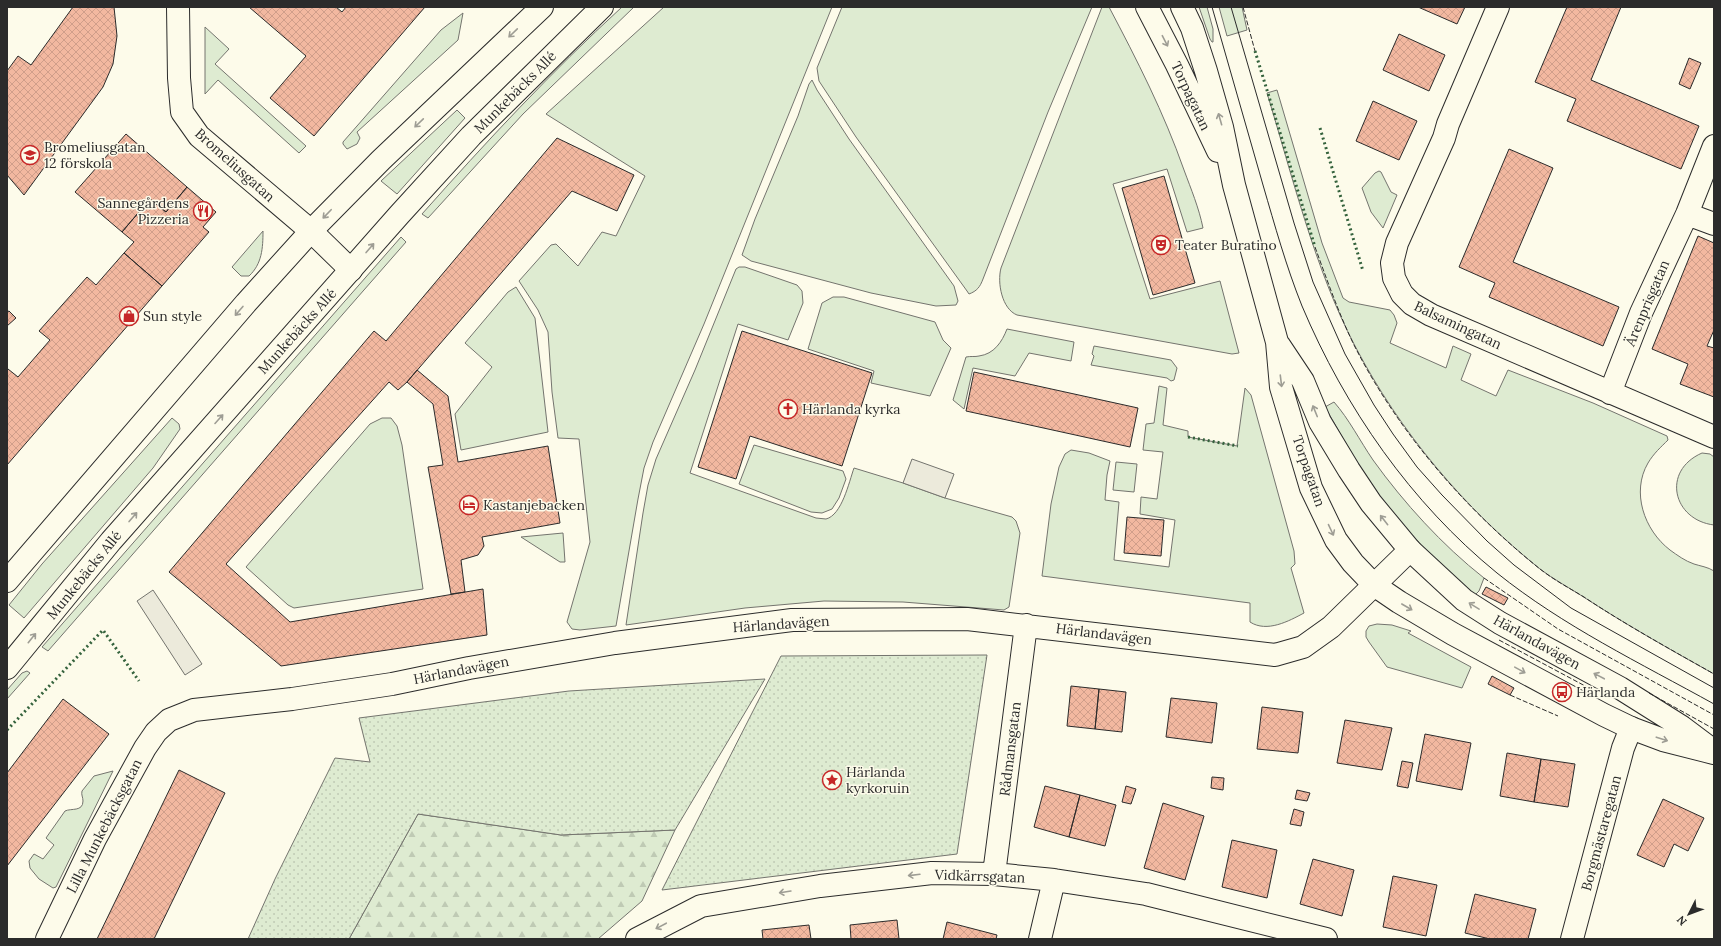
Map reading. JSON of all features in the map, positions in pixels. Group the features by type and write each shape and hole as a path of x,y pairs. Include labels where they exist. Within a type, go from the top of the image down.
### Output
{"street":[{"name":"Bromeliusgatan","path":"178,7 179,78 182,112 199,136 311,231 351,270"},
{"name":"Munkebäcks Allé","path":"7,668 111,541 471,136 602,7"},
{"name":"Torpagatan","path":"1147,7 1177,65 1234,185"},
{"name":"Torpagatan","path":"1182,7 1192,28 1222,127 1234,185 1277,342 1281,387 1311,488 1336,540 1353,563 1374,585"},
{"name":"Balsamingatan","path":"1498,7 1448,124 1444,138 1397,243 1392,263 1394,278 1402,294 1412,304 1431,314 1714,437"},
{"path":"7,581 246,303 311,231 532,10"},
{"name":"Ärenprisgatan","path":"1610,393 1640,313 1687,214 1714,146"},
{"path":"1687,214 1714,224"},
{"name":"Torpagatan","path":"1277,342 1303,381 1320,422 1349,470 1371,503 1410,550"},
{"name":"Härlandavägen","path":"169,720 194,710 292,699 392,684 468,668 615,643 792,620 967,619 1276,655 1303,647 1317,637 1354,606 1410,550 1464,600 1507,626 1620,688 1682,727 1714,752"},
{"name":"Härlandavägen","path":"1374,585 1399,602 1453,634 1604,715 1631,728 1663,740 1714,752"},
{"name":"Rådmansgatan","path":"994,874 1026,625"},
{"name":"Lilla Munkebäcksgatan","path":"46,939 95,839 125,785 134,764 156,732 169,720"},
{"name":"Borgmästaregatan","path":"1572,939 1623,748 1631,728"},
{"name":"Vidkärrsgatan","path":"637,939 701,906 820,886 932,873 994,874 1054,880 1146,894 1299,936 1326,939"},
{"path":"1040,939 1054,880"}],"green space":[{"path":"622,7 634,7 523,114 428,218 422,214 519,108"},
{"path":"664,7 832,7 704,324 653,442 644,468 616,626 580,630 572,629 567,622 590,542 579,439 558,438 552,392 548,332 538,310 519,281 551,245 556,244 578,266 602,232 616,236 645,176 546,114"},
{"path":"842,7 1092,7 1048,112 982,282 972,293 969,294 856,137 819,81 817,68"},
{"path":"1102,7 1109,7 1159,107 1192,191 1203,228 1187,232 1167,169 1113,184 1150,299 1220,281 1239,353 1232,354 1017,315 1012,312 1004,301 1000,288 1001,268"},
{"path":"1199,7 1207,7 1213,29 1213,42 1210,39"},
{"path":"1219,7 1242,7 1247,30 1227,36"},
{"path":"463,13 458,40 357,132 360,138 357,144 347,149 343,142 441,30"},
{"path":"205,27 229,49 215,64 306,146 299,153 218,80 205,94"},
{"path":"812,80 849,139 954,286 958,301 956,305 936,306 871,293 751,261 742,255 755,219 798,116 809,84"},
{"path":"1277,90 1322,243 1343,298 1349,302 1390,310 1397,323 1390,343 1446,368 1453,346 1471,354 1461,380 1496,396 1508,370 1593,403 1667,436 1668,440 1653,456 1643,474 1641,498 1643,510 1653,532 1670,550 1687,561 1714,571 1714,674 1664,646 1555,580 1540,569 1485,521 1436,467 1413,438 1392,409 1355,346 1328,286 1305,222 1267,93"},
{"path":"457,110 465,118 397,194 381,181"},
{"path":"1379,171 1381,172 1391,192 1397,195 1383,228 1371,212 1362,188 1375,173"},
{"path":"263,231 262,250 257,266 249,276 241,276 232,267"},
{"path":"401,237 406,242 48,651 42,647"},
{"path":"739,267 745,267 797,285 802,291 803,303 788,340 738,324 690,473 816,518 826,519 832,516 841,505 854,468 945,498 1012,517 1016,521 1020,533 1009,607 1004,610 903,602 824,601 745,608 626,625 648,485 656,459 695,370 736,269"},
{"path":"516,287 535,318 548,432 461,450 455,414 492,367 465,343 508,292"},
{"path":"833,297 844,297 935,322 943,340 951,348 930,396 871,383 874,371 808,349 822,303"},
{"path":"1007,329 1074,342 1071,361 1029,353 1015,376 973,368 964,409 953,400 966,357 989,353 1000,343"},
{"path":"1094,346 1171,360 1177,368 1174,380 1171,381 1167,378 1091,365 1094,356 1092,354"},
{"path":"1159,386 1167,388 1163,425 1188,431 1188,437 1237,446 1245,388 1251,395 1294,551 1295,564 1291,568 1304,613 1278,625 1264,626 1250,622 1250,603 1042,576 1051,504 1059,467 1065,454 1071,450 1089,453 1110,461 1105,500 1119,502 1114,560 1169,567 1175,520 1140,514 1141,497 1157,499 1163,452 1143,450 1146,424 1154,423"},
{"path":"1334,402 1350,423 1373,460 1411,508 1453,552 1484,578 1479,591 1474,596 1460,588 1404,529 1365,477 1325,407"},
{"path":"172,418 179,424 180,429 153,468 24,618 9,605 42,564"},
{"path":"382,418 391,418 397,426 402,445 423,589 294,608 288,605 246,567 370,424"},
{"path":"754,445 843,471 846,479 839,498 832,509 822,513 811,512 739,484"},
{"path":"1702,453 1710,454 1714,457 1714,525 1700,521 1689,514 1681,505 1677,494 1677,482 1681,471 1689,461"},
{"path":"1116,462 1137,464 1134,492 1113,490"},
{"path":"563,533 565,562 560,562 521,537"},
{"path":"1377,624 1392,625 1411,631 1408,633 1471,667 1462,688 1387,667 1366,637 1366,631 1369,626"},
{"path":"987,655 957,854 662,890 781,656"},
{"path":"27,671 30,673 7,699 7,690 22,673"},
{"path":"765,679 675,830 561,835 418,814 349,939 248,939 275,879 335,758 370,762 359,718 569,691"},
{"path":"113,771 56,887 53,888 39,879 30,868 29,861 34,854 43,859 54,845 46,838 65,811 81,807 83,801 82,791 94,776"},
{"path":"418,814 561,835 675,830 642,901 598,939 349,939"}],"shaded area":[{"path":"912,459 954,474 945,498 903,483"},
{"path":"153,590 202,664 185,675 137,601"}],"building":[{"name":"Bromeliusgatan 12 förskola","path":"73,7 114,7 117,36 113,64 103,87 24,195 7,175 7,71 18,56 31,65"},
{"path":"249,7 336,7 342,12 346,7 425,7 314,136 270,98 306,56"},
{"path":"1418,7 1465,7 1457,24"},
{"path":"1567,7 1621,7 1591,80 1699,126 1681,169 1567,121 1576,99 1535,82"},
{"path":"1399,34 1445,55 1429,91 1383,70"},
{"path":"1689,58 1701,63 1690,89 1679,84"},
{"path":"1373,101 1417,121 1399,160 1356,141"},
{"path":"126,134 187,187 166,212 150,199 122,232 75,192"},
{"path":"557,138 634,175 617,211 572,191 407,382 398,390 389,382 226,564 290,622 483,589 487,635 281,666 169,572 374,331 386,341"},
{"path":"1509,149 1553,168 1513,262 1619,307 1603,346 1489,297 1495,283 1459,267"},
{"name":"Teater Buratino","path":"1164,176 1195,283 1153,295 1122,188"},
{"path":"187,187 216,212 203,227 209,232 162,286 124,253 134,242 122,232 150,199 166,212"},
{"path":"1698,236 1714,243 1714,330 1707,346 1714,348 1714,397 1680,384 1688,364 1652,349"},
{"path":"124,253 162,286 7,465 7,370 8,369 18,377 50,340 39,331 87,277 96,285"},
{"path":"9,311 16,318 7,326 7,312"},
{"name":"Härlanda kyrka","path":"742,331 872,373 842,466 750,436 736,479 698,467"},
{"path":"417,370 448,396 458,462 548,446 560,523 482,537 484,546 478,555 461,560 465,592 451,594 428,467 443,465 433,404 407,382"},
{"path":"974,372 1138,408 1130,447 966,411"},
{"path":"1127,517 1164,520 1161,556 1124,553"},
{"path":"1486,587 1508,598 1504,605 1482,594"},
{"path":"1492,676 1514,688 1510,695 1488,684"},
{"path":"1071,686 1099,689 1095,729 1067,726"},
{"path":"1099,689 1126,692 1122,732 1095,729"},
{"path":"1171,698 1217,703 1212,743 1166,737"},
{"path":"63,699 109,734 7,866 7,773"},
{"path":"1262,707 1303,712 1298,753 1257,749"},
{"path":"1345,720 1392,728 1382,770 1337,763"},
{"path":"1425,734 1471,743 1462,790 1416,781"},
{"path":"1507,753 1541,759 1534,802 1500,796"},
{"path":"1541,759 1575,764 1568,807 1534,802"},
{"path":"1402,761 1413,763 1408,788 1397,786"},
{"path":"179,770 225,793 154,939 97,939"},
{"path":"1212,777 1224,778 1223,790 1211,788"},
{"path":"1045,786 1080,795 1069,837 1034,827"},
{"path":"1126,786 1136,789 1131,804 1122,802"},
{"path":"1297,790 1310,793 1307,801 1295,799"},
{"path":"1080,795 1116,805 1105,846 1069,837"},
{"path":"1663,799 1704,818 1688,851 1674,844 1664,867 1637,855"},
{"path":"1163,803 1204,816 1185,880 1144,868"},
{"path":"1294,809 1304,812 1301,826 1290,824"},
{"path":"1232,840 1277,850 1267,898 1222,887"},
{"path":"1313,859 1354,870 1342,916 1300,904"},
{"path":"1393,876 1437,885 1426,936 1383,927"},
{"path":"1475,894 1536,909 1528,939 1490,939 1465,933"},
{"path":"897,920 899,939 851,939 850,925"},
{"path":"947,922 997,935 996,939 943,939"},
{"path":"809,925 811,939 763,939 762,930"}],"tram line":[{"path":"1212,7 1276,231 1302,306 1319,344 1339,381 1383,452 1436,516 1466,546 1497,573 1522,592 1575,627 1630,659 1714,704"},
{"path":"1231,7 1294,223 1313,282 1345,354 1374,405 1393,434 1417,467 1442,495 1487,541 1514,565 1571,608 1714,688"}],"hedge":[{"path":"1255,51 1315,247"},
{"path":"1320,128 1363,271"},
{"path":"1188,437 1238,446"},
{"path":"7,730 103,630 139,681"}],"fence":[{"path":"1243,7 1255,51"},
{"path":"1315,247 1343,321 1354,345 1372,377 1412,438 1460,495 1512,546 1545,573 1632,627 1714,674"},
{"path":"1484,578 1558,629 1714,715"},
{"path":"1499,640 1587,687"},
{"path":"1649,693 1714,729"},
{"path":"1510,695 1558,716"}],"place":[{"name":"Bromeliusgatan 12 förskola","path":"30,155"},
{"name":"Sannegårdens Pizzeria","path":"203,211"},
{"name":"Teater Buratino","path":"1161,245"},
{"name":"Sun style","path":"129,316"},
{"name":"Härlanda kyrka","path":"788,409"},
{"name":"Kastanjebacken","path":"469,505"},
{"name":"Härlanda","path":"1562,692"},
{"name":"Härlanda kyrkoruin","path":"832,780"}]}
